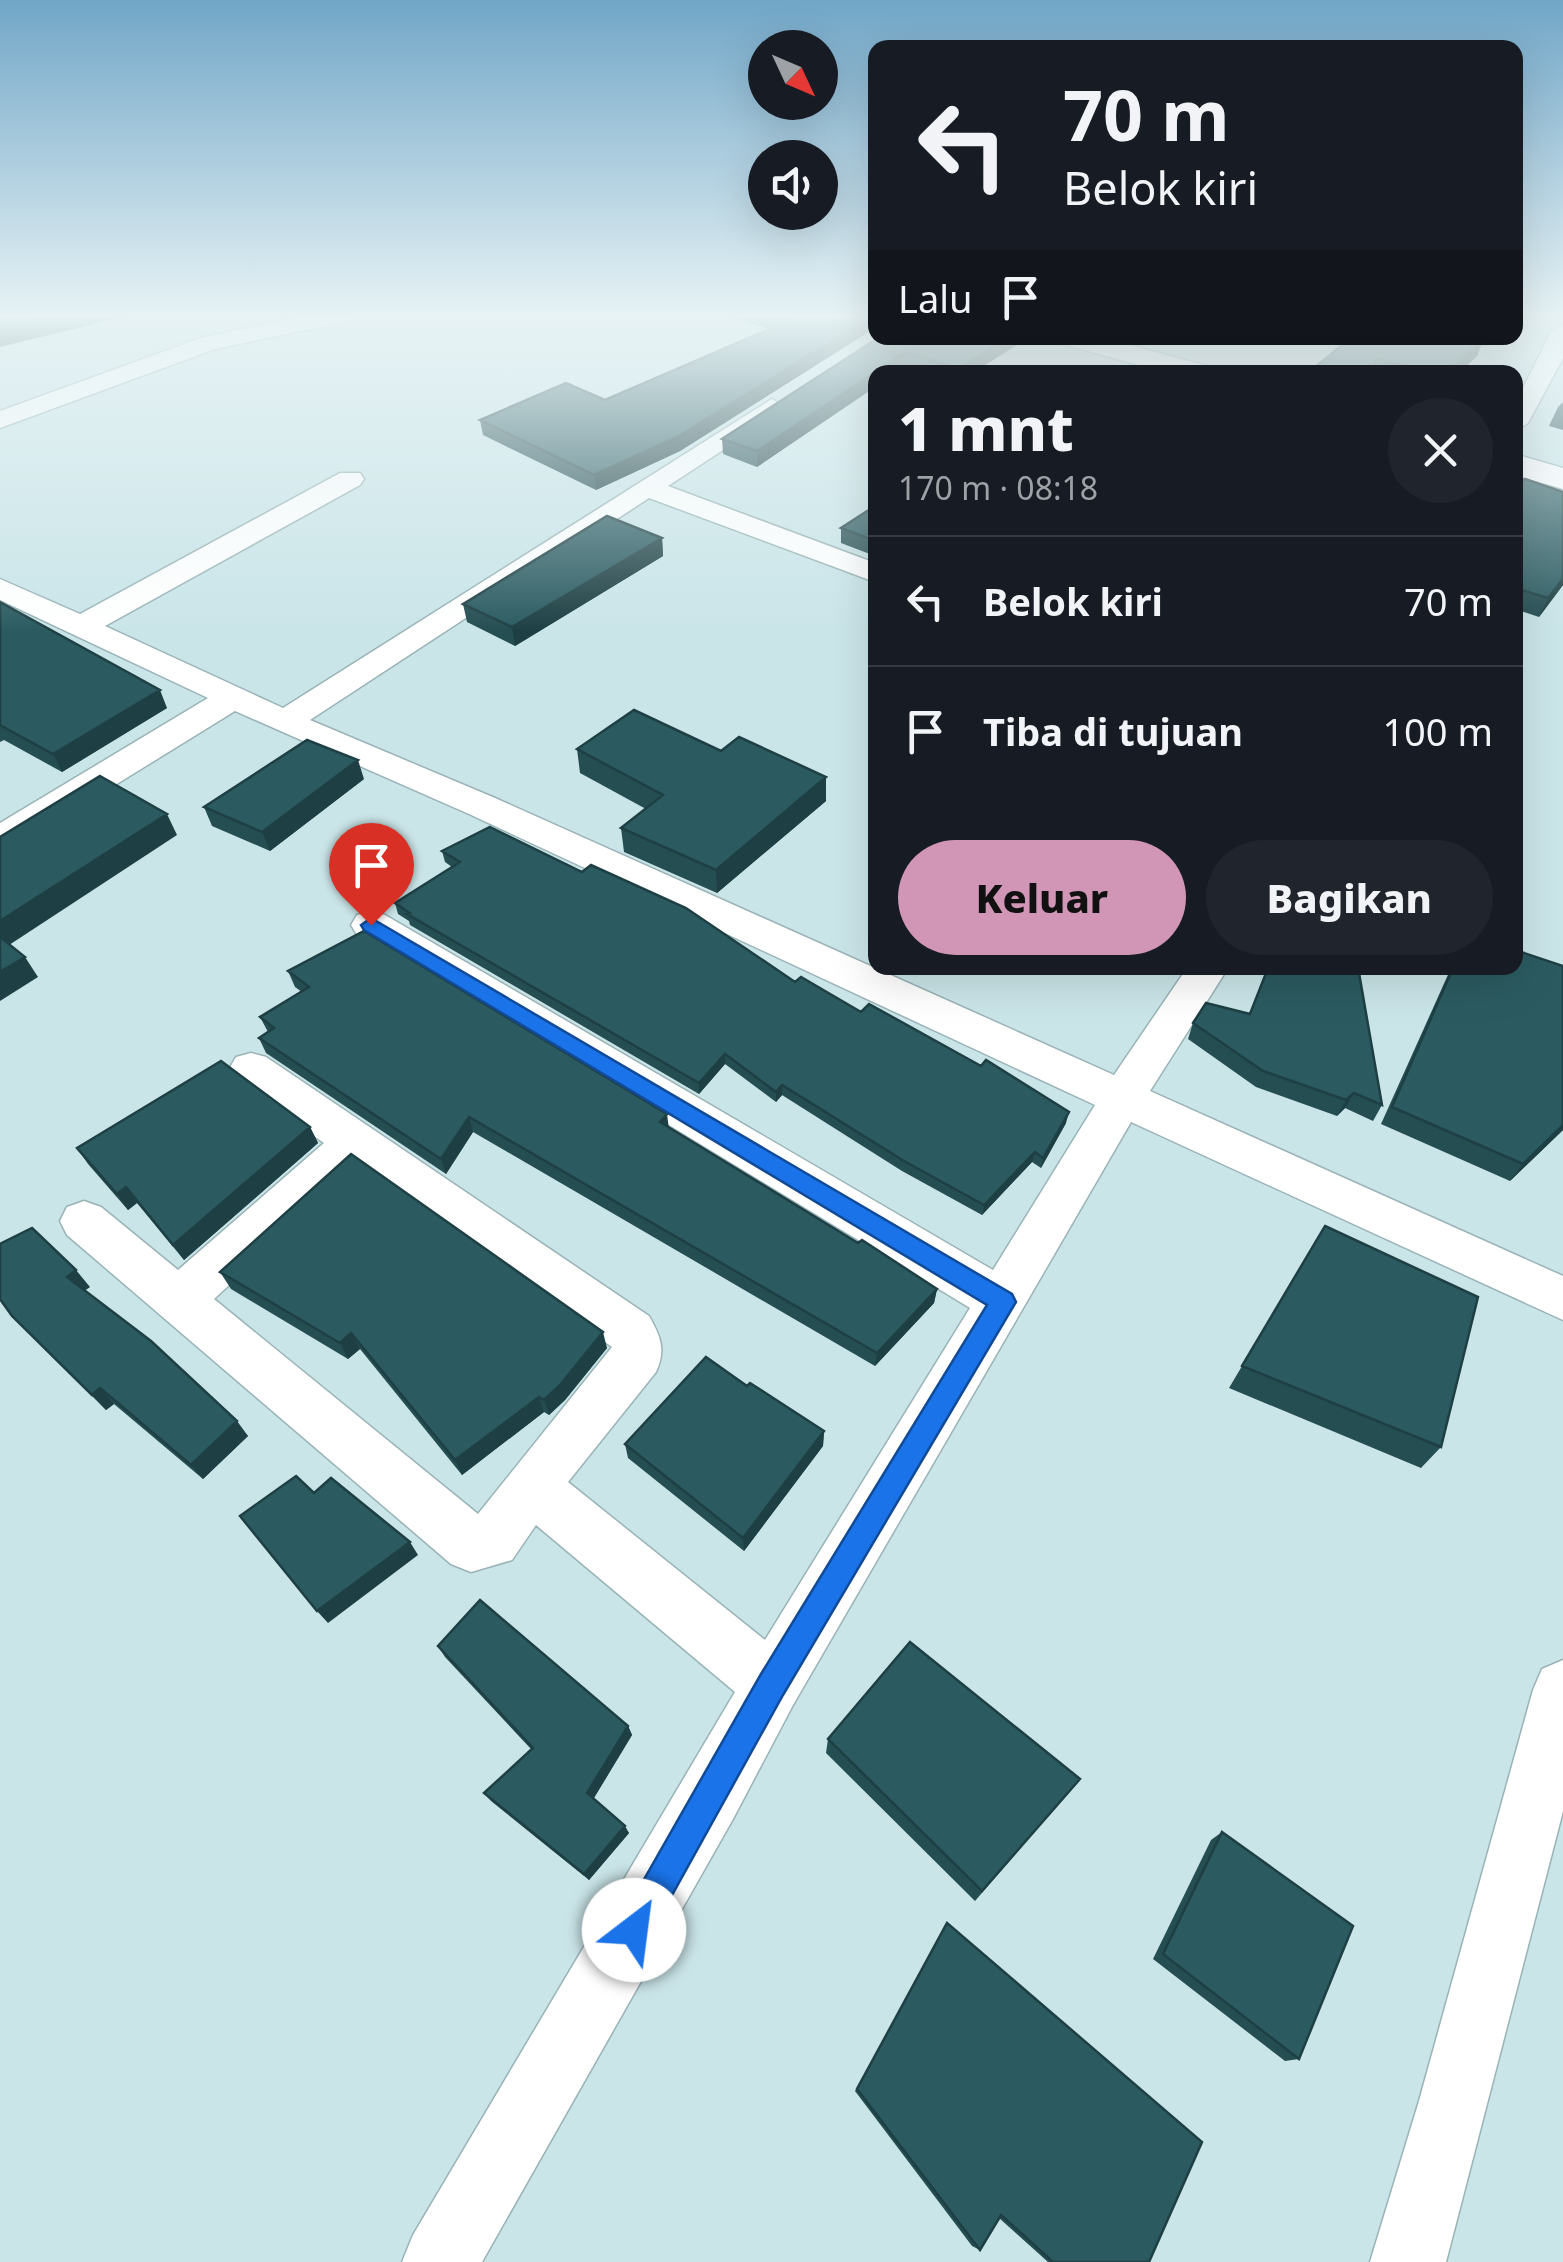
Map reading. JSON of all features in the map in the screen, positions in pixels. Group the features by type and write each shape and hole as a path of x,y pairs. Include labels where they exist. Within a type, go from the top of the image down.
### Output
{"street":[{"path":"286,722 753,420"},
{"path":"1523,466 1563,478"},
{"path":"83,625 350,479"},
{"path":"647,488 868,570"},
{"path":"7,598 83,625 286,722 482,806 1563,1299"},
{"path":"0,839 236,696"},
{"path":"371,925 1003,1302"},
{"path":"440,2262 711,1798 772,1684 1122,1098 1203,975"},
{"path":"84,1221 471,1544 492,1541 531,1486 638,1356 637,1343 630,1332 251,1069"},
{"path":"178,1300 357,1141"},
{"path":"531,1486 772,1684"},
{"path":"1408,2262 1455,2101 1563,1690"}],"building":[{"path":"481,420 705,420 594,475"},
{"path":"752,420 804,420 757,451 722,439"},
{"path":"1523,481 1563,492 1563,579 1548,598 1523,590"},
{"path":"868,511 868,538 841,528"},
{"path":"607,516 662,538 512,627 463,604"},
{"path":"0,602 160,690 53,754 0,725"},
{"path":"634,710 721,751 739,737 826,777 716,870 621,828 663,795 577,749"},
{"path":"307,740 358,760 262,832 204,807"},
{"path":"100,776 167,814 0,921 0,837"},
{"path":"490,827 582,872 591,865 686,908 795,982 801,977 861,1012 869,1004 981,1066 986,1060 1069,1112 1043,1158 1035,1152 984,1205 904,1161 782,1085 776,1092 725,1054 699,1083 407,914 410,913 395,903 460,862 442,851"},
{"path":"364,931 667,1114 660,1122 858,1243 862,1240 937,1289 877,1353 469,1117 441,1159 259,1038 274,1028 260,1017 309,987 288,971"},
{"path":"0,937 25,957 0,972"},
{"path":"1523,953 1563,966 1563,1125 1523,1164 1392,1107 1450,975 1523,975"},
{"path":"1265,975 1359,975 1382,1105 1354,1093 1346,1100 1263,1071 1193,1023 1206,1003 1250,1014"},
{"path":"221,1061 310,1127 173,1245 126,1187 117,1194 77,1148"},
{"path":"351,1154 603,1332 544,1400 539,1397 455,1460 351,1333 340,1343 220,1272"},
{"path":"1325,1226 1478,1297 1441,1447 1242,1366"},
{"path":"32,1228 76,1270 67,1277 151,1341 237,1421 191,1465 100,1388 92,1395 12,1316 0,1299 0,1244"},
{"path":"706,1357 824,1431 743,1538 625,1444"},
{"path":"296,1476 314,1493 331,1478 410,1542 317,1611 240,1516"},
{"path":"480,1600 628,1726 587,1793 625,1826 584,1874 484,1793 533,1748 438,1646"},
{"path":"910,1642 1080,1779 982,1891 828,1739"},
{"path":"1222,1832 1353,1926 1299,2059 1163,1954"},
{"path":"947,1923 1202,2142 1149,2262 1053,2262 1001,2215 980,2250 857,2089"}],"route":[{"path":"371,925 1003,1302 772,1684 634,1930"}]}
